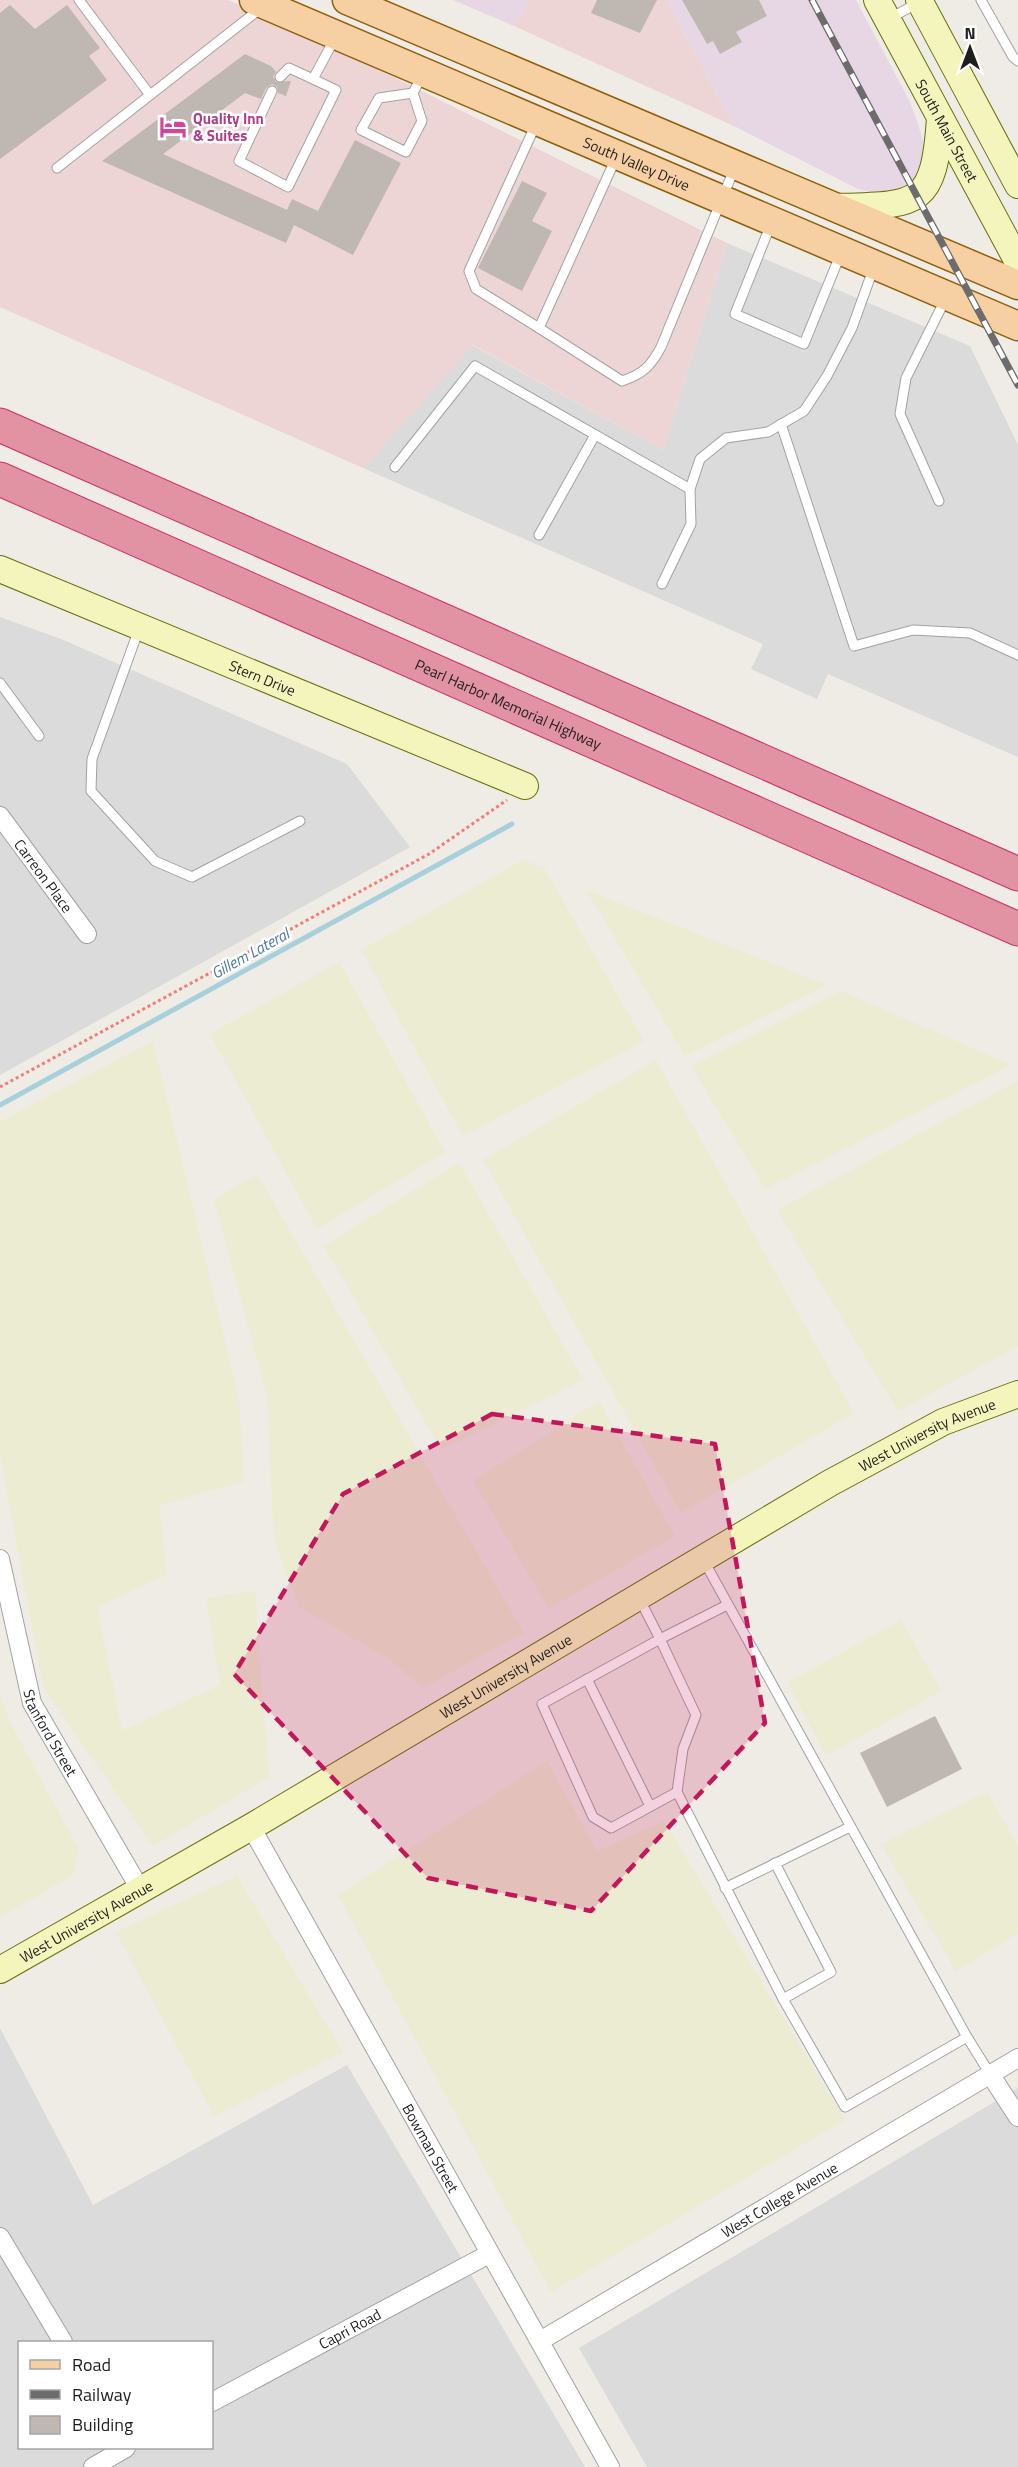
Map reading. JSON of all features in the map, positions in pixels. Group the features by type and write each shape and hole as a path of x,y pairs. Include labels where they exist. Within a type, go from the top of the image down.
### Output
{"highway":[{"path":"0,425 1018,874"},
{"name":"Pearl Harbor Memorial Highway","path":"0,479 1018,929"}],"main road":[{"path":"347,0 1018,285"},
{"name":"South Valley Drive","path":"264,2 337,36 418,83 537,122 1018,326"}],"street":[{"path":"920,1 1015,171"},
{"name":"South Main Street","path":"882,10 1018,262"},
{"path":"835,207 893,204 916,196 925,188 935,170 940,118"},
{"name":"Stern Drive","path":"0,569 525,786"},
{"name":"Carreon Place","path":"0,816 87,934"},
{"name":"West University Avenue","path":"0,1970 251,1827 830,1483 943,1422 1018,1394"},
{"name":"Stanford Street","path":"0,1559 32,1703 140,1889"},
{"name":"Bowman Street","path":"251,1827 610,2467"},
{"name":"West College Avenue","path":"540,2341 1018,2058"},
{"path":"990,2074 1018,2117"},
{"path":"0,2236 62,2341"},
{"name":"Capri Road","path":"213,2401 489,2254"},
{"path":"93,2467 124,2449"}],"lane":[{"path":"80,0 150,95"},
{"path":"981,0 1013,57 1018,61"},
{"path":"882,10 920,1"},
{"path":"57,168 264,2"},
{"path":"312,79 337,36"},
{"path":"272,91 238,161 288,187 336,90 289,68 280,77"},
{"path":"418,83 422,121 406,152 361,130 378,98 418,83"},
{"path":"537,122 469,271 476,289 622,381 640,375 651,366 661,347 735,165"},
{"path":"539,328 617,156"},
{"path":"772,221 735,314 804,344 842,251"},
{"path":"662,584 691,524 690,489 700,459 726,438 768,432 804,411 827,376 852,328 875,265"},
{"path":"939,501 900,414 906,378 947,296"},
{"path":"395,467 475,366 690,489"},
{"path":"781,424 854,646 913,630 970,633 1018,655"},
{"path":"539,535 595,435"},
{"path":"139,627 92,759 91,790 99,800 154,861 192,877 300,821"},
{"path":"0,683 39,736"},
{"path":"703,1559 967,2037 990,2074"},
{"path":"638,1596 696,1715 682,1749 677,1792 783,1999 845,2107 967,2037"},
{"path":"677,1792 611,1828 593,1817 542,1704 727,1605"},
{"path":"586,1679 650,1806"},
{"path":"725,1888 850,1827"},
{"path":"775,1863 831,1972 783,1999"}],"path":[{"path":"0,1087 429,854 525,786"}],"highlighted area":[{"path":"492,1414 715,1444 765,1723 591,1911 428,1878 234,1674 343,1494"}],"shaded area":[{"path":"0,0 228,0 289,25 727,243 663,450 473,345 363,468 0,307"},
{"path":"453,0 528,0 514,26"},
{"path":"528,0 666,0 734,126 514,26"},
{"path":"666,0 856,0 910,102 918,124 924,145 922,166 914,183 899,191 882,194 858,189 734,126"},
{"path":"727,243 970,346 1018,445 1018,757 828,674 817,699 751,669 763,644 363,468 472,345 663,450"},
{"path":"0,617 61,639 347,764 410,847 0,1075"},
{"path":"0,2028 93,2205 347,2065 585,2467 0,2467"},
{"path":"1018,2088 1018,2467 647,2467 579,2348"}],"green space":[{"path":"523,860 544,868 644,1041 463,1136 361,950"},
{"path":"586,890 827,985 685,1056"},
{"path":"339,962 445,1152 317,1229 210,1034"},
{"path":"841,991 1011,1065 765,1189 691,1066"},
{"path":"153,1041 239,1400 244,1481 159,1505 167,1574 97,1607 122,1731 220,1685 206,1598 255,1591 269,1777 153,1846 43,1687 0,1455 0,1122"},
{"path":"656,1060 854,1413 681,1513 483,1160"},
{"path":"1018,1081 1018,1346 898,1411 777,1210"},
{"path":"459,1163 583,1380 441,1450 324,1246"},
{"path":"257,1174 524,1633 423,1688 386,1657 299,1607 274,1540 267,1396 214,1200"},
{"path":"599,1401 675,1536 549,1609 473,1481"},
{"path":"901,1620 941,1691 826,1756 788,1683"},
{"path":"0,1695 9,1721 79,1850 72,1876 0,1917"},
{"path":"547,1761 597,1851 664,1821 845,2120 551,2292 338,1895"},
{"path":"987,1792 1018,1846 1018,1933 956,1971 881,1844"},
{"path":"237,1876 343,2052 214,2116 116,1932"}],"building":[{"path":"597,0 657,0 640,33 591,13"},
{"path":"682,0 759,0 767,16 736,32 742,42 720,54 713,41 707,44"},
{"path":"10,5 35,29 67,5 100,48 89,56 107,80 0,159 0,13"},
{"name":"Quality Inn & Suites","path":"245,54 271,66 276,72 273,76 276,82 291,81 286,96 278,93 277,87 272,84 266,88 261,99 245,93 163,154 287,210 292,199 318,211 355,140 401,163 353,255 294,225 286,243 102,161"},
{"path":"522,181 547,193 532,221 552,231 522,291 478,268"},
{"path":"935,1716 962,1769 887,1807 860,1753"}],"waterway":[{"name":"Gillem Lateral","path":"0,1105 512,824"}],"railway":[{"path":"812,0 1018,385"}],"place":[{"name":"Quality Inn & Suites","path":"173,127"}]}
